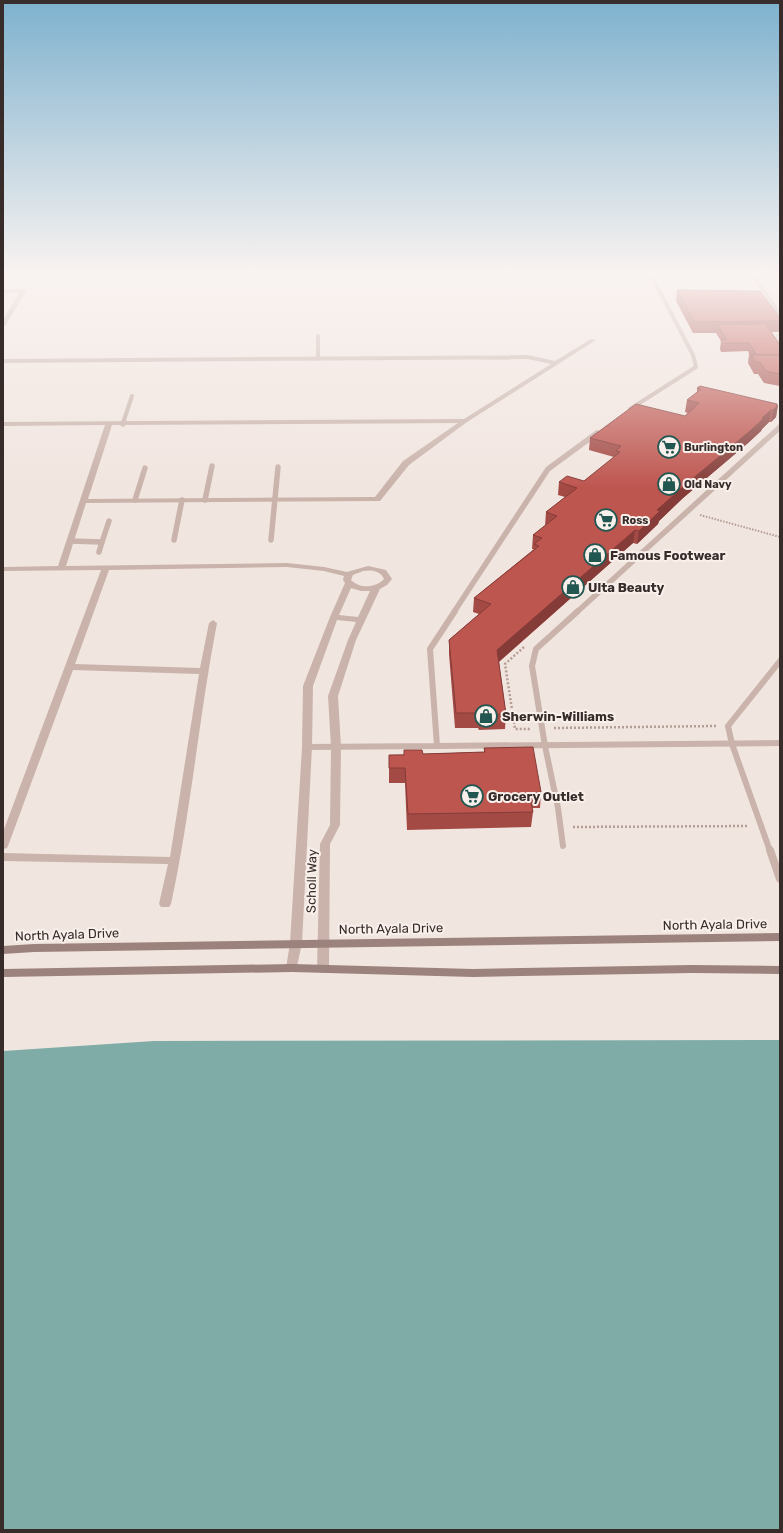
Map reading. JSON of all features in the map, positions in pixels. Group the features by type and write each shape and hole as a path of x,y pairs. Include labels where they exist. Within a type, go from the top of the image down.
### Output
{"main road":[{"name":"North Ayala Drive","path":"3,950 34,948 296,943 780,937"},
{"path":"3,973 292,968 473,973 692,969 780,970"}],"street":[{"path":"84,501 377,499 406,463 465,421 584,345"},
{"path":"3,361 528,357 554,363"},
{"path":"3,424 465,421"},
{"path":"62,568 109,424"},
{"path":"3,568 287,565 324,569 349,579 363,588 376,588"},
{"path":"3,846 106,567"},
{"name":"Scholl Way","path":"292,968 296,943 307,748 308,686 349,579 360,569 380,570 385,573 388,579 386,583 376,588 352,640 333,696 336,748 335,825 325,844 323,969"},
{"path":"334,616 361,620"},
{"path":"165,904 175,861 203,671 214,624"},
{"path":"69,667 203,671"},
{"path":"3,857 175,861"}],"lane":[{"path":"318,345 318,358"},
{"path":"628,411 696,367 693,354 688,345"},
{"path":"123,424 132,396"},
{"path":"563,846 558,808 545,746 532,666 536,650 780,427"},
{"path":"437,746 430,649 548,469 603,429"},
{"path":"205,500 212,466"},
{"path":"271,540 278,467"},
{"path":"136,500 145,468"},
{"path":"174,540 182,500"},
{"path":"99,552 109,521"},
{"path":"70,542 102,542"},
{"path":"780,661 728,726 732,744 780,879"},
{"path":"307,748 780,743"}],"path":[{"path":"697,514 780,537"},
{"path":"554,728 716,726"},
{"path":"573,827 750,826"}],"water":[{"path":"780,1040 780,1530 3,1530 3,1051 154,1041"}],"building":[{"path":"750,345 780,345 780,355 752,355 752,358 750,354 756,354"},
{"path":"752,355 780,355 780,374 766,371 760,362 755,362"},
{"path":"700,386 778,405 762,418 763,419 750,431 657,510 660,511 639,531 635,530 497,650 506,714 479,715 479,713 456,713 449,640 491,604 474,598 539,546 534,544 542,538 533,535 557,516 546,512 577,488 559,482 567,476 584,481 620,452 616,451 621,446 590,438 636,404 685,416 699,403 687,400 701,389 697,388"},
{"name":"Grocery Outlet","path":"533,747 541,792 529,793 533,812 408,814 405,768 389,768 389,755 404,755 404,750 422,750 423,754 485,752 484,748"}],"place":[{"name":"Burlington","path":"669,447"},
{"name":"Old Navy","path":"669,484"},
{"name":"Ross","path":"606,520"},
{"name":"Famous Footwear","path":"595,555"},
{"name":"Ulta Beauty","path":"573,587"},
{"name":"Sherwin-Williams","path":"486,716"},
{"name":"Grocery Outlet","path":"472,796"}]}
